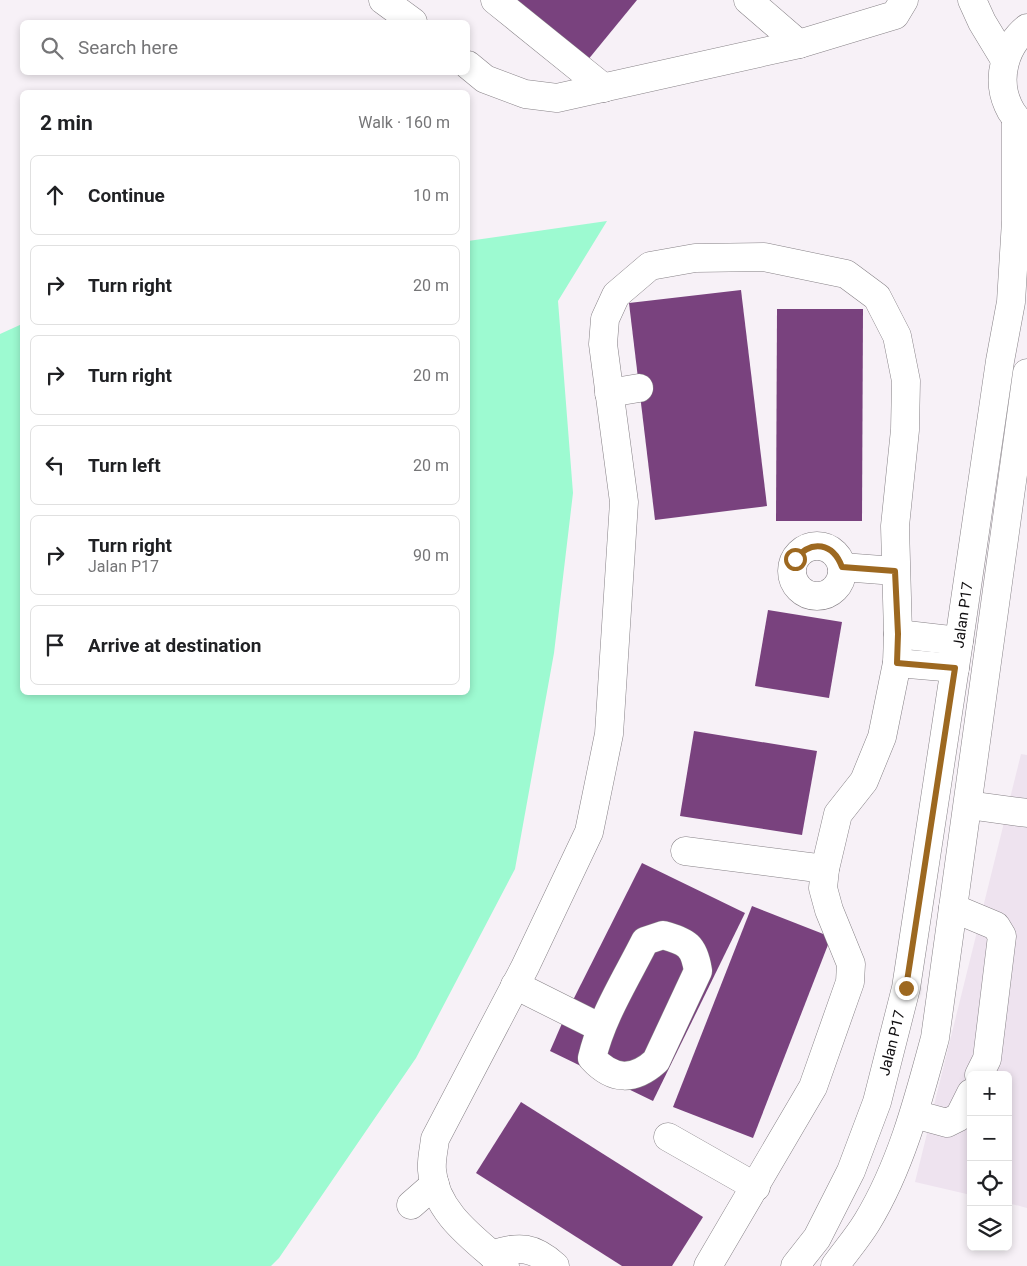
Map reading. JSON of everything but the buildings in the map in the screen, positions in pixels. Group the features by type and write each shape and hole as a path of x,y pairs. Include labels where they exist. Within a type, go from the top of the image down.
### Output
{"street":[{"path":"383,0 410,20"},
{"path":"494,0 604,88"},
{"path":"748,0 799,44"},
{"path":"470,67 486,79 525,94 557,98 799,44 895,15 904,0"},
{"path":"972,0 982,22 1005,60"},
{"path":"1022,124 1008,105 1004,91 1003,75 1005,60 1011,46 1020,33 1027,28"},
{"name":"Jalan P17","path":"795,1266 817,1238 852,1171 877,1102 906,988 1000,362 1011,302 1022,124"},
{"path":"555,1266 543,1256 527,1249 509,1249 499,1260 458,1224 438,1196 432,1170 435,1139 525,967 589,832 609,734 624,502 603,344 604,319 616,295 650,266 696,258 764,257 846,274 877,297 898,336 906,381 905,430 895,526 897,663 882,737 864,781 838,814 825,869 823,888 829,910 851,964 850,982 813,1087 708,1266"},
{"name":"Jalan P17","path":"835,1266 867,1222 890,1175 914,1114 935,1038 1027,372"},
{"path":"609,393 639,388"},
{"path":"842,567 895,571"},
{"path":"898,634 959,642"},
{"path":"897,663 955,668"},
{"path":"968,805 1027,813"},
{"path":"685,851 825,869"},
{"path":"953,908 996,926 1002,936 987,1059 981,1071"},
{"path":"663,935 684,942 695,955 698,971 656,1061 646,1070 634,1076 620,1076 600,1066 592,1058 601,1028 646,941 663,935"},
{"path":"514,985 601,1028"},
{"path":"914,1114 947,1123 959,1116 967,1101"},
{"path":"668,1137 756,1187"},
{"path":"411,1205 435,1184"}],"shaded area":[{"path":"1021,754 1027,755 1027,1208 1012,1204 1012,1071 967,1071 967,1194 915,1182"}],"green space":[{"path":"607,221 558,301 573,493 554,653 515,869 416,1058 279,1258 271,1266 0,1266 0,334 20,325 20,695 470,695 470,241"}],"route":[{"path":"795,559 808,548 826,547 834,552 842,567 895,571 898,634 897,663 955,668 906,988"}]}
